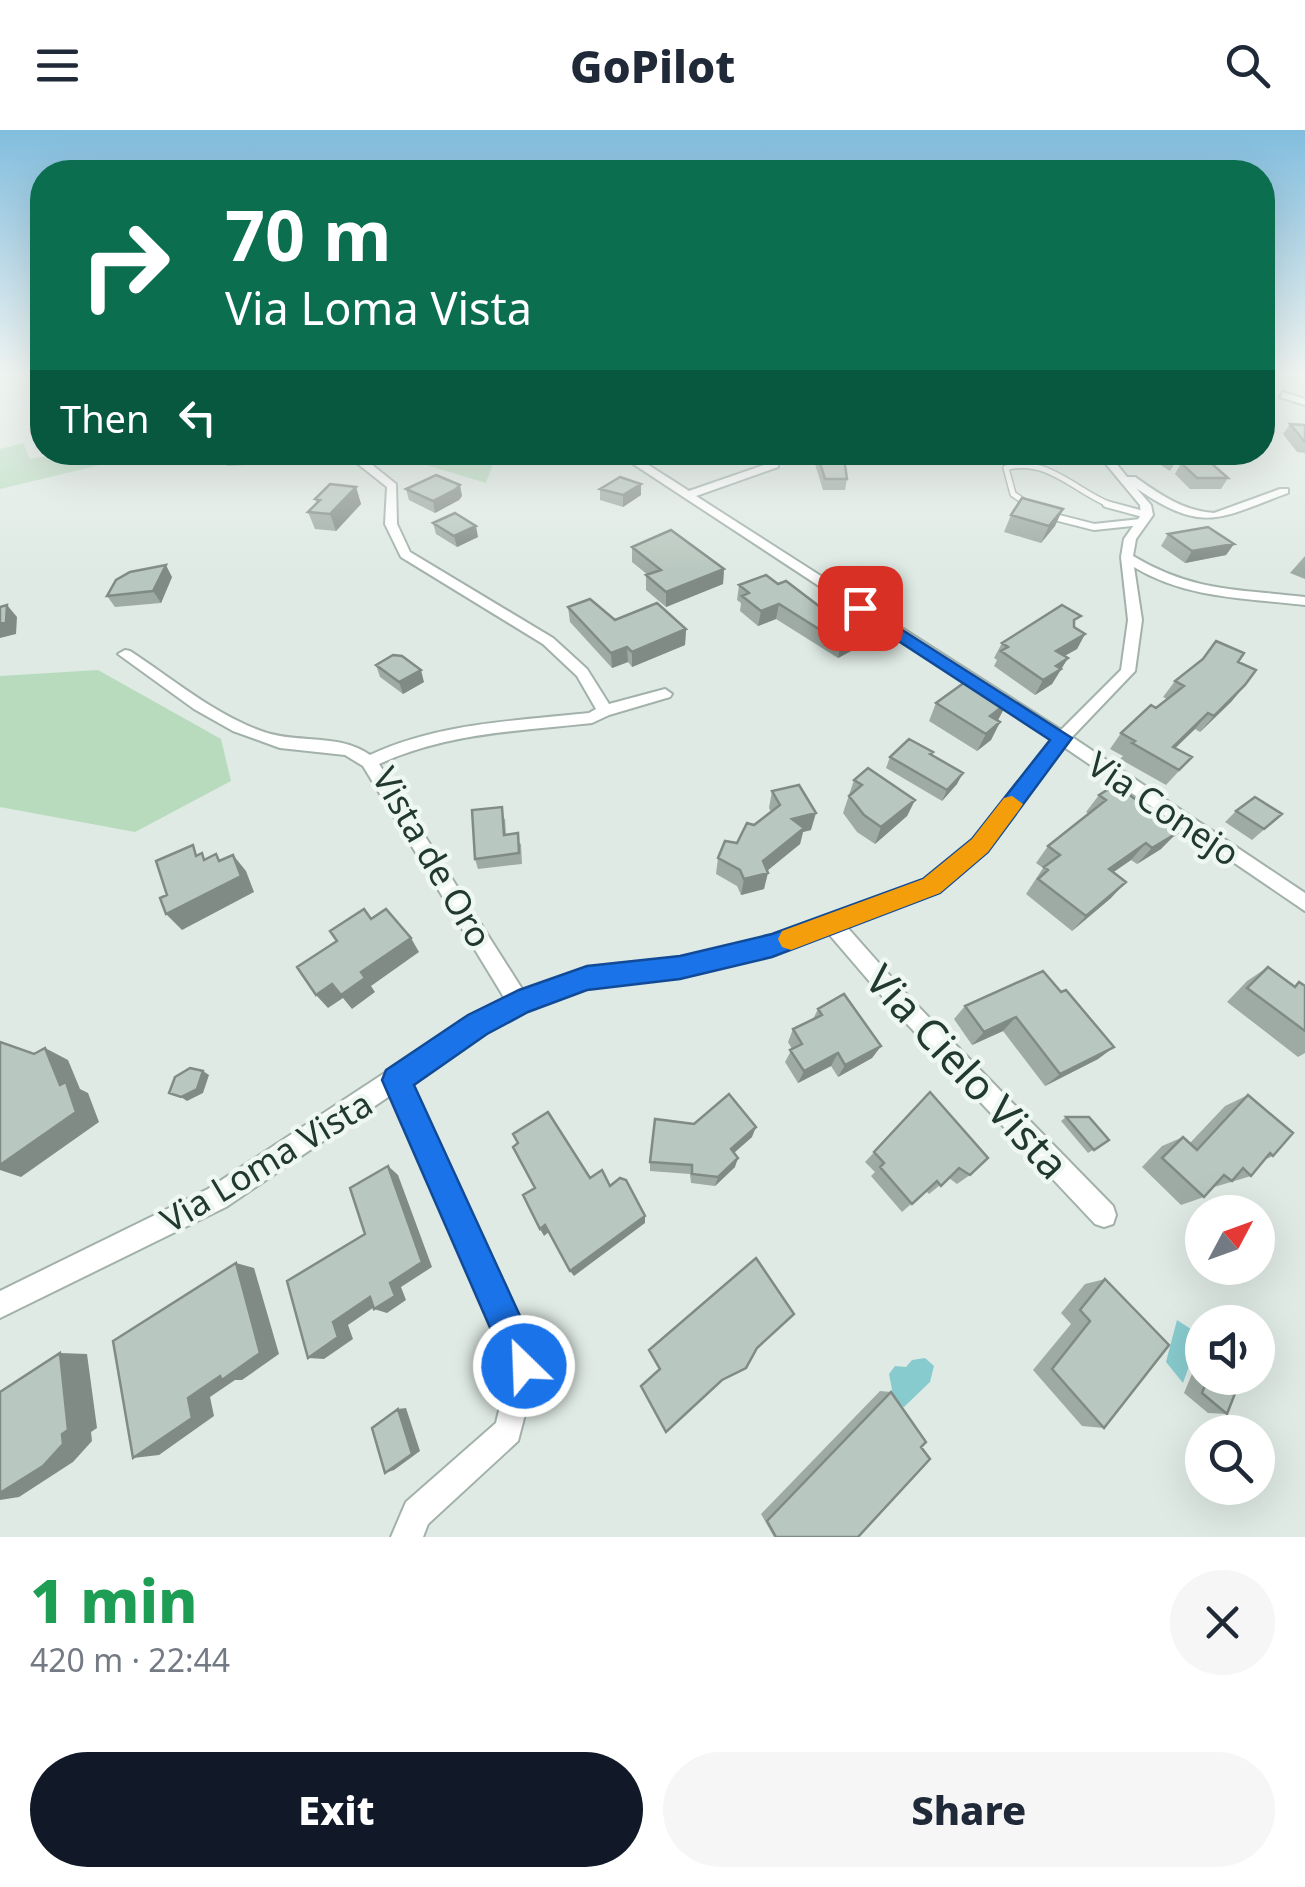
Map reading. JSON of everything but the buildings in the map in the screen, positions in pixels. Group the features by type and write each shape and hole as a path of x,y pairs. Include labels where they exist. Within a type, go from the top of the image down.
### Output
{"street":[{"path":"368,465 392,486 392,524 406,554 559,649 589,680 604,712"},
{"name":"Via Conejo","path":"640,465 1062,738 1305,903"},
{"path":"686,496 774,465"},
{"path":"1111,465 1145,505 1144,518 1130,540 1127,557 1173,585 1200,592 1305,600"},
{"path":"1117,472 1172,506 1204,516 1215,516 1284,491"},
{"name":"Via Loma Vista","path":"0,1305 217,1198 477,1024 519,1002 587,978 680,968 772,946 932,886 980,845 1062,738 1128,671 1135,620 1127,557"},
{"path":"125,654 255,735 284,743 346,747 369,762"},
{"name":"Vista de Oro","path":"519,1002 369,762 392,749 445,736 592,718 666,694"},
{"name":"Via Cielo Vista","path":"833,925 901,1004 1104,1215"},
{"path":"396,1080 524,1366 508,1431 416,1514 406,1537"}],"lane":[{"path":"1016,465 1008,466 1013,494 1036,509"},
{"path":"1028,465 1049,471 1104,504 1144,518"},
{"path":"1047,514 1094,527 1144,518"}],"green space":[{"path":"23,443 30,465 100,465 0,489 0,449"},
{"path":"426,465 493,465 486,483"},
{"path":"98,670 221,739 231,781 135,832 0,807 0,676"}],"water":[{"path":"1177,1320 1185,1325 1183,1383 1166,1362"},
{"path":"925,1358 934,1366 930,1382 904,1407 894,1400 889,1374 895,1366 906,1367 912,1360"}],"slow traffic":[{"path":"791,939 932,886 980,845 1012,804"}],"route":[{"path":"524,1366 396,1080 477,1024 519,1002 587,978 680,968 772,946 932,886 980,845 1062,738 860,608"}]}
